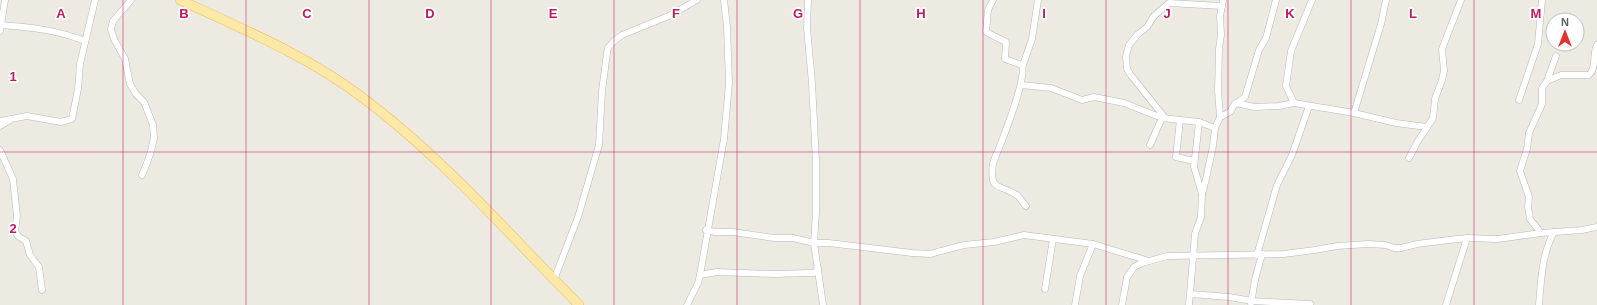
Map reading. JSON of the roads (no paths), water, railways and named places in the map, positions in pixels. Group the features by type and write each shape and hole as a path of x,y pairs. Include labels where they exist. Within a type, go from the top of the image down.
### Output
{"main road":[{"path":"180,0 259,36 332,77 363,98 415,141 470,194 579,305"}],"street":[{"path":"5,0 0,27 50,30 67,34 85,41"},
{"path":"0,121 27,116 61,122 72,119 78,89 80,64 94,0"},
{"path":"130,0 113,22 111,29 114,39 125,59 130,84 136,94 144,102 153,125 154,134 148,164 142,175"},
{"path":"554,280 578,217 599,145 602,91 608,48 616,38 670,15 697,0"},
{"path":"686,305 698,283 706,230 711,216 721,149 724,139 729,94 727,27 724,0"},
{"path":"808,0 807,28 812,83 816,162 814,243 823,305"},
{"path":"993,0 988,10 986,32 1006,42 1005,59 1023,65"},
{"path":"1026,206 1017,195 998,186 993,180 992,163 1021,85 1023,65 1033,35 1038,0"},
{"path":"1220,117 1230,112 1236,103 1245,97 1259,50 1266,38 1276,0"},
{"path":"1294,103 1286,86 1290,51 1312,0"},
{"path":"1354,113 1381,24 1386,0"},
{"path":"1409,158 1433,118 1435,99 1444,71 1442,49 1462,0"},
{"path":"1519,100 1538,44 1542,0"},
{"path":"1164,119 1127,69 1126,56 1129,45 1138,34 1147,27 1154,16 1169,4 1222,3 1220,16 1221,35 1219,49 1218,91 1220,117 1214,128 1213,146 1202,194 1201,217 1195,234 1189,305"},
{"path":"1547,81 1556,76 1589,75 1592,73 1595,70 1595,52 1597,45"},
{"path":"1541,233 1530,218 1528,206 1529,197 1520,171 1527,149 1529,133 1542,104 1542,88 1547,81 1556,56"},
{"path":"1021,85 1051,88 1082,100 1094,98 1124,103 1164,119 1199,122 1214,128"},
{"path":"1236,103 1254,107 1279,106 1294,103 1354,113 1396,123 1427,127"},
{"path":"1251,303 1259,255 1277,185 1292,155 1309,106"},
{"path":"1150,145 1164,119"},
{"path":"0,126 10,120"},
{"path":"1180,120 1176,157 1194,161"},
{"path":"1199,122 1194,170 1202,194"},
{"path":"0,150 14,179 17,216 15,231 18,236 26,241 30,255 38,267 42,290"},
{"path":"1122,305 1129,272 1134,267 1142,263 1167,256 1193,254 1259,255 1316,250 1346,245 1376,244 1401,248 1417,244 1467,238 1498,239 1541,233 1597,228"},
{"path":"706,230 774,238 793,238 814,243 829,243 930,254 964,244 994,242 1024,235 1093,244 1150,261"},
{"path":"1539,305 1543,265 1554,232"},
{"path":"1446,305 1467,238"},
{"path":"1045,289 1053,239"},
{"path":"1075,305 1080,276 1093,244"},
{"path":"700,274 717,272 774,274 814,273 818,269"},
{"path":"1190,294 1229,297 1251,303 1310,304"}]}
